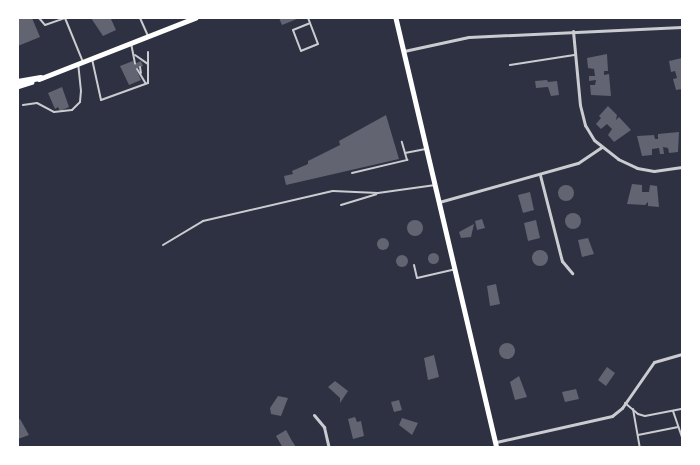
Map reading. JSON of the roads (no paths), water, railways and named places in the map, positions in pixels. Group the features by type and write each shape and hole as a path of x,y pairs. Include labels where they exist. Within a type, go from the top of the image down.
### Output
{"highway":[{"path":"18,82 41,78"}],"main road":[{"path":"18,86 195,18"},
{"path":"396,18 497,445"}],"street":[{"path":"404,52 469,37 682,27"},
{"path":"574,31 584,121 589,133 602,147 618,159 638,168 654,171 682,167"},
{"path":"439,202 540,175 587,159 602,147"},
{"path":"540,175 562,261 572,273"},
{"path":"497,445 608,418 625,403 654,362 682,354"},
{"path":"314,415 324,427 329,448"}],"lane":[{"path":"23,105 37,104 54,112 72,110 80,102 81,63 66,18 46,25 39,18"},
{"path":"140,18 148,36"},
{"path":"308,18 310,23 318,44 301,51 293,30 310,23"},
{"path":"132,43 137,63"},
{"path":"146,84 148,52"},
{"path":"510,65 576,55"},
{"path":"135,56 148,64"},
{"path":"92,59 101,100 146,84"},
{"path":"139,68 146,84"},
{"path":"352,173 407,160 402,142"},
{"path":"405,153 426,149"},
{"path":"341,205 378,193 435,185"},
{"path":"163,245 196,225 217,217 234,216 332,191 378,193"},
{"path":"414,265 417,278 455,269"},
{"path":"625,403 633,410 645,416 682,409"},
{"path":"633,410 640,448"},
{"path":"673,410 682,437"},
{"path":"638,435 678,427"}]}
